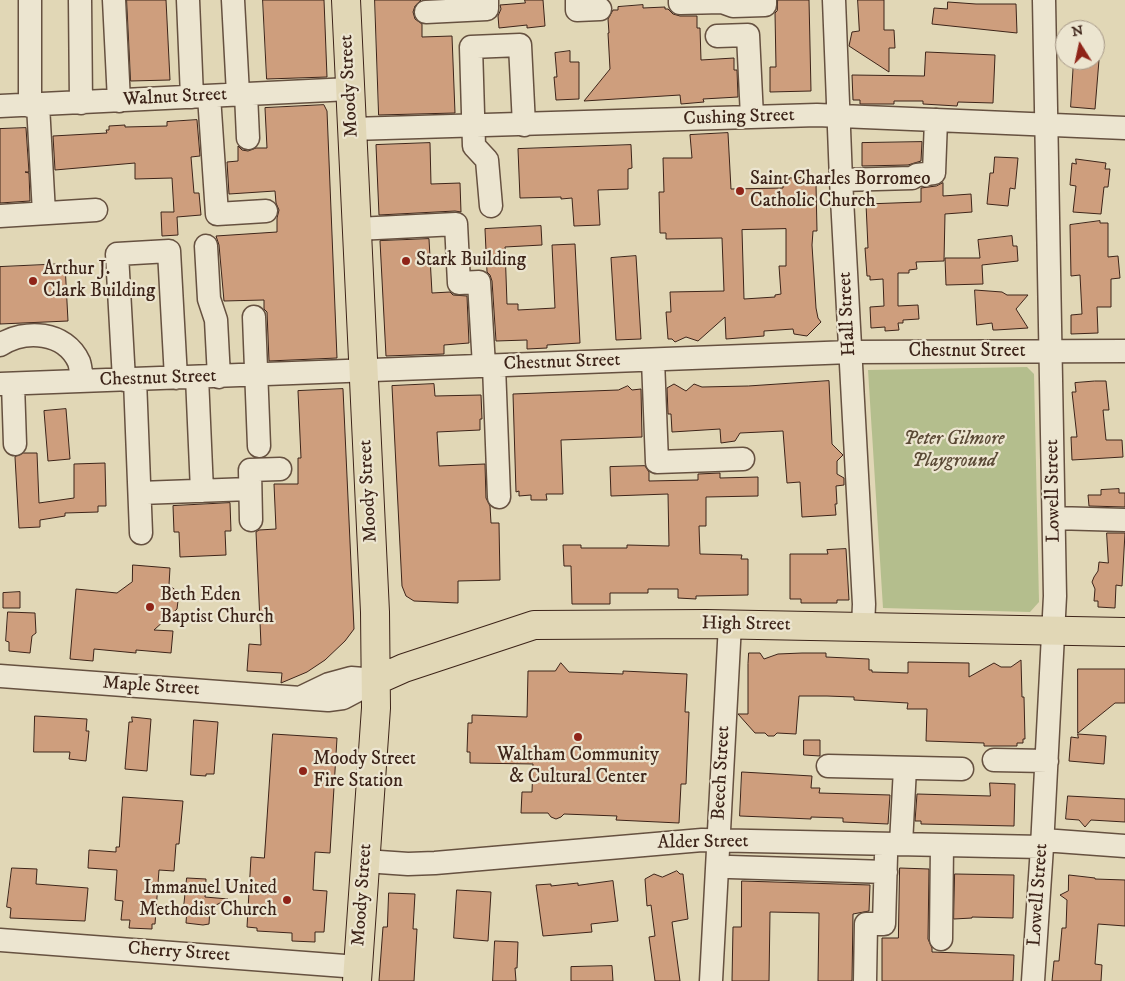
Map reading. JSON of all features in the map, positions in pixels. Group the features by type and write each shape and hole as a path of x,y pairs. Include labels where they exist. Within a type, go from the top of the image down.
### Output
{"main road":[{"name":"Moody Street","path":"346,0 376,620 377,680 357,974"},
{"name":"High Street","path":"377,680 404,668 534,625 730,624 1125,632"}],"street":[{"path":"30,0 34,105 44,213"},
{"path":"80,0 81,103"},
{"path":"114,0 119,101"},
{"path":"188,0 217,214 266,211"},
{"path":"234,0 242,94 248,138"},
{"path":"426,12 487,9 487,0"},
{"path":"577,0 577,10 600,9"},
{"path":"680,0 680,3 722,1 733,6 765,5 765,0"},
{"name":"Hall Street","path":"834,0 863,627"},
{"name":"Lowell Street","path":"1033,981 1043,844 1054,631 1054,518 1044,0"},
{"path":"717,36 748,35 752,118"},
{"path":"491,206 487,160 474,146 471,47 520,45 524,125"},
{"name":"Walnut Street","path":"0,106 350,89"},
{"name":"Cushing Street","path":"352,129 838,116 1125,128"},
{"path":"841,180 912,178 917,175 934,173 936,120"},
{"path":"0,216 96,210"},
{"path":"357,229 456,224 459,283 479,282 489,366 499,497"},
{"path":"197,378 216,320 209,299 206,246"},
{"path":"141,533 140,493 117,254 169,251 197,378 202,490"},
{"path":"254,317 259,446"},
{"path":"0,345 12,339 31,335 57,340 73,351 81,368 82,381"},
{"name":"Chestnut Street","path":"7,384 851,352 1125,351"},
{"path":"653,360 657,462 743,459"},
{"path":"7,384 15,444"},
{"path":"251,520 250,470 280,469"},
{"path":"140,493 250,489"},
{"path":"1054,518 1125,520"},
{"name":"Beech Street","path":"711,981 730,624"},
{"name":"Maple Street","path":"0,676 240,694 303,696 329,684 351,678 377,680"},
{"path":"994,760 1047,762"},
{"path":"828,766 962,770"},
{"path":"865,981 866,924 884,924 886,872 894,844 905,768"},
{"name":"Alder Street","path":"365,861 408,864 434,863 687,841 1125,846"},
{"path":"785,869 786,842"},
{"path":"941,939 942,845"},
{"path":"730,868 886,872"},
{"name":"Cherry Street","path":"0,940 357,974"}],"green space":[{"name":"Peter Gilmore Playground","path":"1027,367 1034,374 1039,602 1030,612 883,608 868,370"}],"building":[{"path":"127,0 166,0 170,80 131,81"},
{"path":"263,0 324,0 327,77 267,79"},
{"path":"375,0 421,0 415,6 413,12 415,19 422,24 422,37 452,36 455,113 379,115"},
{"path":"525,0 543,0 545,26 527,28 527,25 499,28 498,16 501,9 500,5 525,3"},
{"path":"778,0 809,0 811,91 770,92 770,67 776,67 775,13"},
{"path":"858,0 884,0 884,30 894,30 895,48 889,48 889,72 849,46 852,32 859,31"},
{"path":"948,2 1016,4 1017,33 932,24 934,8 947,9"},
{"path":"643,5 643,8 665,7 665,9 668,9 673,14 680,16 697,16 697,28 700,28 701,60 734,58 734,70 737,70 738,97 703,99 704,102 681,104 680,95 584,101 610,69 608,19 613,10 618,10 618,7"},
{"path":"570,51 570,62 579,62 579,99 556,100 554,77 557,77 555,53"},
{"path":"926,52 995,55 993,103 958,102 957,106 923,104 923,101 894,101 894,104 860,104 860,100 853,100 852,75 924,76"},
{"path":"1073,70 1098,70 1095,109 1071,107"},
{"path":"324,105 327,111 337,358 269,361 267,312 264,309 264,300 224,301 219,245 216,236 277,232 279,210 275,191 229,194 227,162 238,161 238,146 242,150 248,151 256,148 267,148 265,108"},
{"path":"197,120 200,156 191,157 194,193 199,193 201,215 177,217 178,235 162,236 161,212 174,212 172,178 135,179 135,163 55,170 53,136 107,133 106,130 109,130 109,126 167,126 167,122"},
{"path":"26,128 29,172 25,172 29,173 30,201 0,203 0,129"},
{"path":"728,133 731,189 783,188 783,185 789,184 789,178 811,177 811,184 816,184 817,231 813,231 812,245 816,308 821,322 807,336 794,334 793,329 764,331 764,336 726,339 725,317 698,341 686,337 675,342 672,339 668,339 666,312 671,312 670,292 724,291 722,238 666,239 666,233 660,233 659,192 664,192 663,158 692,158 690,135","holes":["786,229 786,266 779,266 781,294 775,295 775,297 744,299 742,230"]},
{"path":"922,142 921,161 908,165 862,166 862,143"},
{"path":"430,143 431,184 460,183 461,212 379,215 376,145"},
{"path":"631,145 632,168 628,169 628,189 598,190 600,225 574,226 572,198 520,198 518,149"},
{"path":"995,157 1018,158 1015,189 1010,188 1008,206 987,204 990,173 993,173"},
{"path":"1076,159 1106,163 1105,169 1110,169 1108,187 1104,187 1101,214 1073,212 1076,186 1070,185 1072,163 1076,164"},
{"path":"943,183 943,196 971,194 972,212 945,214 944,261 916,262 917,269 909,270 909,273 898,273 898,306 918,305 919,319 903,320 903,323 898,323 899,330 885,331 885,327 871,328 870,307 884,306 883,279 870,280 870,276 867,276 865,248 868,248 866,204 921,202 921,188"},
{"path":"1100,221 1100,223 1108,223 1108,257 1118,256 1120,278 1111,279 1111,307 1097,307 1098,333 1071,334 1071,315 1082,314 1080,275 1071,276 1070,225"},
{"path":"541,226 542,245 505,247 507,304 518,304 518,310 555,308 552,245 575,244 580,343 547,345 547,348 527,349 527,340 496,341 492,281 487,272 485,229"},
{"path":"1012,236 1013,246 1017,246 1018,261 982,265 983,284 946,285 945,258 980,258 978,240"},
{"path":"429,239 432,293 450,292 453,295 467,296 469,343 444,345 444,354 386,356 380,241"},
{"path":"636,256 641,339 616,340 611,258"},
{"name":"Arthur J. Clark Building","path":"65,264 68,321 0,324 0,267"},
{"path":"975,290 1002,292 1007,295 1028,295 1016,309 1028,328 993,330 992,323 977,325"},
{"path":"829,381 832,444 843,455 837,461 837,474 844,478 844,485 836,486 836,515 802,517 800,482 787,483 783,431 740,433 735,441 721,443 720,429 672,432 671,414 668,414 667,388 674,384 686,391 694,384 702,387 748,386"},
{"path":"1106,381 1109,410 1103,410 1106,440 1122,440 1123,457 1072,460 1071,437 1077,437 1072,392 1076,392 1075,383"},
{"path":"434,384 435,396 481,395 482,419 480,419 480,430 437,432 439,466 485,464 486,498 490,506 491,523 499,523 500,580 458,581 458,603 414,601 406,596 402,586 392,386"},
{"path":"628,386 632,390 641,389 642,437 561,440 563,494 546,494 547,500 531,500 531,495 519,496 519,491 516,492 513,394 618,390"},
{"path":"343,389 354,629 345,641 325,660 307,672 281,683 282,673 247,671 249,644 261,645 256,532 259,530 276,529 274,484 298,484 298,458 301,458 298,391"},
{"path":"66,409 70,459 48,461 44,411"},
{"path":"24,453 37,453 39,503 74,498 74,464 105,463 106,506 98,506 98,512 65,513 65,516 40,520 40,527 19,528 15,457"},
{"path":"645,466 649,472 649,481 698,480 698,474 720,473 720,478 758,477 758,496 706,497 706,526 699,526 700,554 742,555 741,559 748,559 748,595 696,596 696,599 678,598 678,589 648,589 648,593 610,593 610,604 572,604 571,566 564,566 563,545 581,545 581,548 627,548 627,545 669,546 668,494 611,496 610,467"},
{"path":"1119,489 1119,493 1125,493 1125,507 1089,506 1088,495 1101,495 1101,490"},
{"path":"230,503 231,531 225,531 226,555 180,557 179,532 174,532 173,506"},
{"path":"1107,533 1125,533 1122,586 1116,585 1115,608 1098,607 1098,601 1094,601 1095,589 1092,582 1098,571 1099,562 1108,563"},
{"path":"846,549 849,600 837,600 837,603 801,603 801,599 790,599 790,554 828,554 827,550"},
{"path":"133,565 170,568 169,585 179,593 177,609 154,630 173,631 171,653 136,650 136,653 94,649 93,661 70,659 76,589 117,593 132,582"},
{"path":"20,592 20,608 3,608 3,593"},
{"path":"8,612 35,613 36,633 32,636 30,653 9,651 9,642 6,641"},
{"path":"749,653 760,653 764,659 778,654 826,653 826,657 869,659 869,670 872,670 872,672 908,673 908,662 969,663 969,677 994,663 1001,667 1011,667 1021,660 1025,739 1023,739 1023,743 1017,743 1017,746 984,746 984,743 926,741 927,709 907,709 908,703 854,700 854,697 827,696 799,696 796,734 777,733 774,736 768,736 765,733 755,733 738,714 748,714"},
{"name":"Waltham Community & Cultural Center","path":"561,663 569,672 623,674 623,671 687,674 685,712 689,712 686,784 681,784 679,823 616,820 617,816 564,814 556,819 548,813 521,813 522,792 532,792 533,764 470,763 470,752 467,752 468,723 472,723 472,715 527,717 528,671 555,671"},
{"path":"1078,669 1125,669 1125,703 1115,703 1078,733"},
{"path":"35,716 87,719 86,731 89,731 86,761 69,759 70,752 34,752"},
{"path":"132,717 151,719 147,771 125,769 129,722 132,722"},
{"path":"194,720 218,722 214,774 206,774 206,776 191,775"},
{"path":"273,734 337,738 330,853 315,852 313,890 327,891 324,932 315,932 315,942 292,941 292,933 257,931 257,928 247,927 251,857 264,858"},
{"path":"1078,734 1106,736 1104,764 1069,761 1071,737 1078,738"},
{"path":"804,740 820,740 820,756 804,755"},
{"path":"742,772 812,776 811,788 820,788 819,793 890,795 888,824 843,822 843,818 811,817 811,819 740,816"},
{"path":"990,783 1015,784 1014,826 921,824 921,821 915,821 917,794 990,796"},
{"path":"1068,796 1125,799 1125,822 1091,820 1085,827 1079,820 1066,819"},
{"path":"123,797 183,801 179,844 176,844 174,871 159,870 155,924 152,924 152,929 129,928 130,920 121,920 123,901 115,900 117,870 88,868 89,850 116,852 116,847 119,847"},
{"path":"12,868 37,869 36,884 88,888 85,921 10,918 11,908 7,907"},
{"path":"900,868 929,869 928,939 932,952 1014,955 1013,981 882,981 882,938 898,938"},
{"path":"677,871 683,874 688,919 672,922 680,981 655,981 649,937 655,936 651,905 647,906 645,879 654,874 662,877"},
{"path":"955,874 1014,875 1013,918 972,917 954,919"},
{"path":"1069,875 1095,879 1125,880 1125,926 1098,924 1095,964 1102,965 1101,981 1052,981 1054,961 1059,961 1062,928 1066,928 1067,900 1060,895 1068,891"},
{"path":"187,878 206,879 205,897 228,899 210,908 209,924 186,923 187,908 184,907"},
{"path":"613,881 618,921 591,924 592,932 543,936 536,885 551,884 551,886 578,883 578,885"},
{"path":"742,881 870,885 869,911 853,914 852,981 818,981 819,913 770,912 769,981 732,981 733,927 741,927"},
{"path":"457,890 491,892 488,941 454,938"},
{"path":"389,893 415,894 413,929 417,929 414,981 379,981 383,927 387,927"},
{"path":"495,941 518,942 517,968 515,968 516,981 493,981"},
{"path":"612,966 613,981 571,981 571,967"}],"place":[{"name":"Saint Charles Borromeo Catholic Church","path":"740,191"},
{"name":"Stark Building","path":"406,261"},
{"name":"Arthur J. Clark Building","path":"33,281"},
{"name":"Beth Eden Baptist Church","path":"150,607"},
{"name":"Waltham Community & Cultural Center","path":"578,737"},
{"name":"Moody Street Fire Station","path":"303,771"},
{"name":"Immanuel United Methodist Church","path":"287,900"}]}
